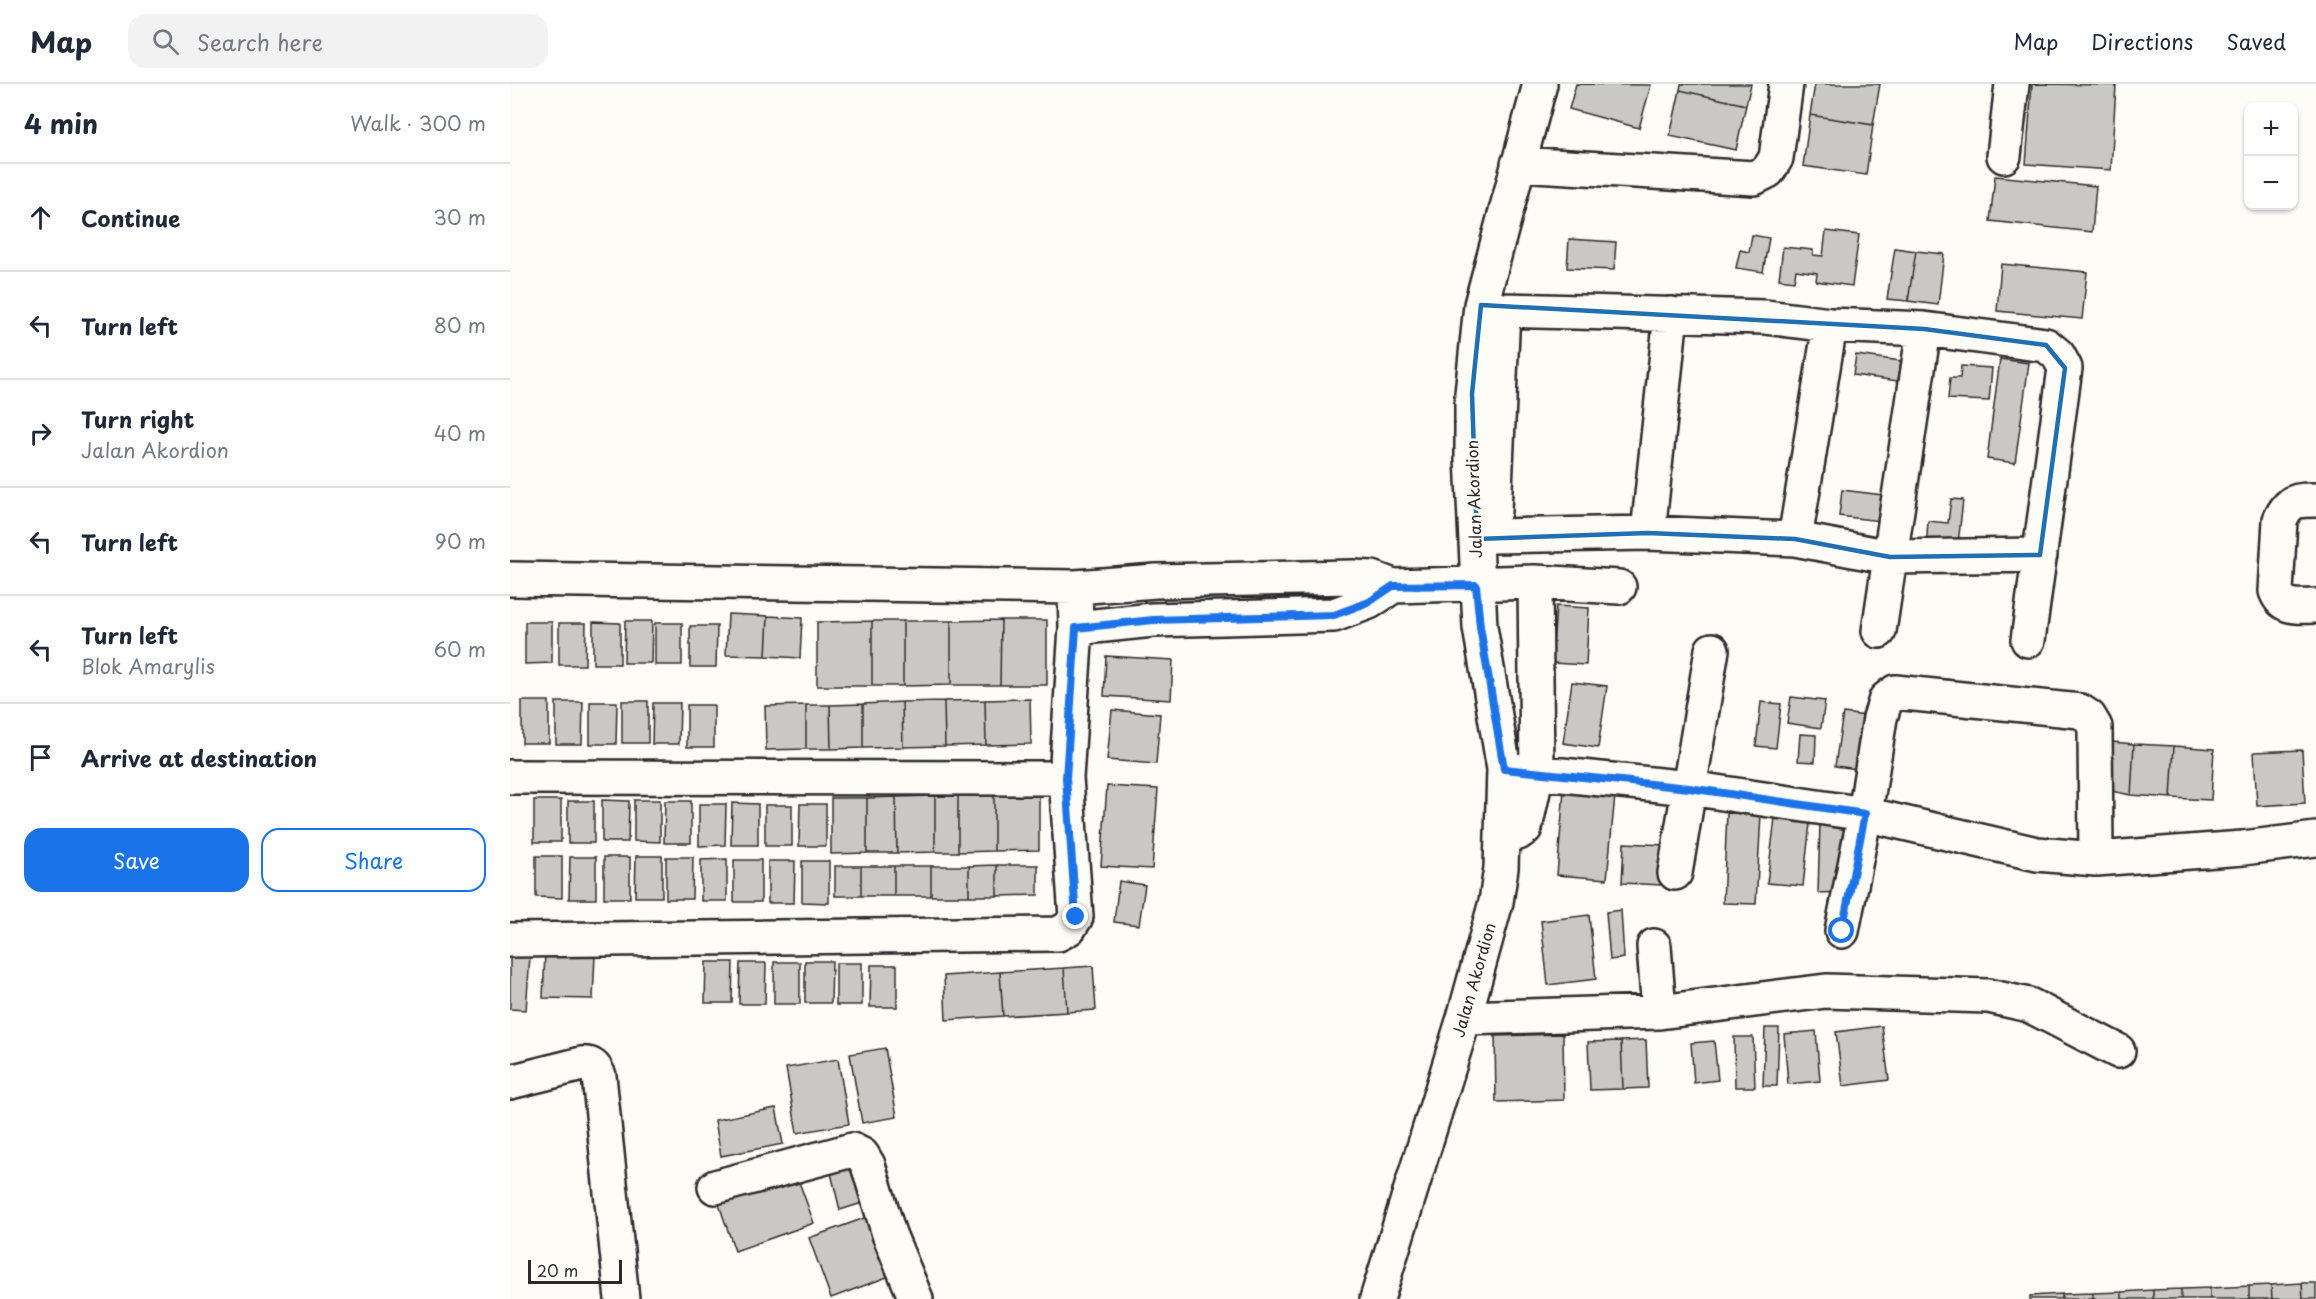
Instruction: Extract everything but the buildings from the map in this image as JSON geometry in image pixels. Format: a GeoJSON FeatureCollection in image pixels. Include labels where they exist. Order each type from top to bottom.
{"type":"FeatureCollection","features":[{"type":"Feature","properties":{"kind":"street"},"geometry":{"type":"LineString","coordinates":[[1540,84],[1518,164],[1492,307],[1765,317],[1830,325],[1924,329],[2046,345],[2058,355],[2065,368],[2028,640]]}},
{"type":"Feature","properties":{"kind":"street"},"geometry":{"type":"LineString","coordinates":[[1518,164],[1754,177],[1768,171],[1776,158],[1786,84]]}},
{"type":"Feature","properties":{"kind":"street"},"geometry":{"type":"LineString","coordinates":[[2004,156],[2012,84]]}},
{"type":"Feature","properties":{"kind":"street","name":"Jalan Akordion"},"geometry":{"type":"LineString","coordinates":[[1377,1299],[1464,1018],[1496,902],[1501,868],[1504,836],[1504,769],[1480,627],[1476,585],[1485,538],[1492,307]]}},
{"type":"Feature","properties":{"kind":"street"},"geometry":{"type":"LineString","coordinates":[[1648,533],[1671,314]]}},
{"type":"Feature","properties":{"kind":"street"},"geometry":{"type":"LineString","coordinates":[[1796,539],[1830,325]]}},
{"type":"Feature","properties":{"kind":"street"},"geometry":{"type":"LineString","coordinates":[[1879,632],[1924,329]]}},
{"type":"Feature","properties":{"kind":"street"},"geometry":{"type":"LineString","coordinates":[[2316,500],[2296,500],[2285,509],[2280,519],[2277,591],[2280,600],[2290,606],[2316,606]]}},
{"type":"Feature","properties":{"kind":"street"},"geometry":{"type":"LineString","coordinates":[[1485,538],[1648,533],[1796,539],[1890,556],[2040,555]]}},
{"type":"Feature","properties":{"kind":"street"},"geometry":{"type":"LineString","coordinates":[[510,579],[1075,586],[1156,581],[1353,577],[1372,578],[1393,586],[1535,582],[1619,587]]}},
{"type":"Feature","properties":{"kind":"street"},"geometry":{"type":"LineString","coordinates":[[1153,620],[1156,581]]}},
{"type":"Feature","properties":{"kind":"street"},"geometry":{"type":"LineString","coordinates":[[1504,836],[1518,833],[1525,828],[1537,774],[1535,582]]}},
{"type":"Feature","properties":{"kind":"street"},"geometry":{"type":"LineString","coordinates":[[510,940],[1058,934],[1069,928],[1076,917],[1066,778],[1076,628],[1075,586]]}},
{"type":"Feature","properties":{"kind":"street"},"geometry":{"type":"LineString","coordinates":[[1076,628],[1153,620],[1334,615],[1369,602],[1393,586]]}},
{"type":"Feature","properties":{"kind":"street"},"geometry":{"type":"LineString","coordinates":[[1675,873],[1712,650]]}},
{"type":"Feature","properties":{"kind":"street"},"geometry":{"type":"LineString","coordinates":[[1842,931],[1865,814],[1880,718],[1886,699],[1896,692],[2080,711],[2089,717],[2095,727],[2096,859]]}},
{"type":"Feature","properties":{"kind":"street"},"geometry":{"type":"LineString","coordinates":[[1504,769],[1689,788],[1865,814],[2037,854],[2096,859],[2243,848],[2316,839]]}},
{"type":"Feature","properties":{"kind":"street"},"geometry":{"type":"LineString","coordinates":[[510,777],[1066,778]]}},
{"type":"Feature","properties":{"kind":"street"},"geometry":{"type":"LineString","coordinates":[[1654,946],[1659,1012]]}},
{"type":"Feature","properties":{"kind":"street"},"geometry":{"type":"LineString","coordinates":[[1464,1018],[1659,1012],[1826,991],[1988,996],[2029,1005],[2118,1051]]}},
{"type":"Feature","properties":{"kind":"street"},"geometry":{"type":"LineString","coordinates":[[510,1082],[582,1064],[589,1064],[596,1068],[599,1076],[622,1299]]}},
{"type":"Feature","properties":{"kind":"street"},"geometry":{"type":"LineString","coordinates":[[715,1187],[852,1150],[862,1155],[868,1165],[893,1244],[916,1299]]}},
{"type":"Feature","properties":{"kind":"highlighted area"},"geometry":{"type":"Polygon","coordinates":[[[1481,305],[1924,329],[2046,345],[2065,368],[2040,555],[1890,557],[1795,539],[1648,533],[1477,539],[1472,394],[1481,305]]]}},
{"type":"Feature","properties":{"kind":"route"},"geometry":{"type":"LineString","coordinates":[[1076,917],[1066,778],[1076,628],[1153,620],[1334,615],[1369,602],[1393,586],[1476,585],[1480,627],[1504,769],[1689,788],[1865,814],[1842,931]]}}]}
